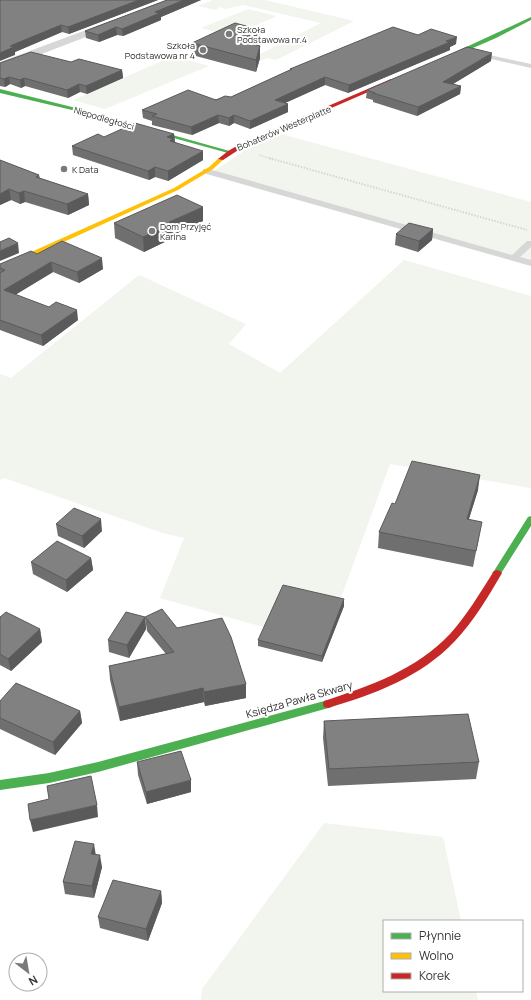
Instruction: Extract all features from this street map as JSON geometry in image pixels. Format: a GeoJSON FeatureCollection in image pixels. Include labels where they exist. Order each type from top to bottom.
{"type":"FeatureCollection","features":[{"type":"Feature","properties":{"kind":"street"},"geometry":{"type":"LineString","coordinates":[[0,66],[126,18]]}},
{"type":"Feature","properties":{"kind":"street"},"geometry":{"type":"LineString","coordinates":[[435,62],[531,18]]}},
{"type":"Feature","properties":{"kind":"street","name":"Bohaterów Westerplatte"},"geometry":{"type":"LineString","coordinates":[[0,270],[176,189],[206,171],[230,152],[244,144],[401,77]]}},
{"type":"Feature","properties":{"kind":"street","name":"Niepodległości"},"geometry":{"type":"LineString","coordinates":[[0,91],[74,109],[230,152]]}},
{"type":"Feature","properties":{"kind":"street","name":"Księdza Pawła Skwary"},"geometry":{"type":"LineString","coordinates":[[0,785],[90,769],[251,726],[335,702],[371,690],[401,676],[423,663],[444,646],[462,627],[531,518]]}},
{"type":"Feature","properties":{"kind":"lane"},"geometry":{"type":"LineString","coordinates":[[461,51],[531,66]]}},
{"type":"Feature","properties":{"kind":"lane"},"geometry":{"type":"LineString","coordinates":[[206,171],[531,263]]}},
{"type":"Feature","properties":{"kind":"lane"},"geometry":{"type":"LineString","coordinates":[[514,258],[530,243]]}},
{"type":"Feature","properties":{"kind":"path"},"geometry":{"type":"LineString","coordinates":[[259,155],[520,228]]}},
{"type":"Feature","properties":{"kind":"shaded area"},"geometry":{"type":"Polygon","coordinates":[[[213,0],[265,0],[354,21],[276,60],[267,58],[247,67],[237,66],[321,23],[243,5],[225,9],[219,7],[216,10],[198,6],[213,0]]]}},
{"type":"Feature","properties":{"kind":"shaded area"},"geometry":{"type":"Polygon","coordinates":[[[248,9],[277,16],[231,36],[201,28],[248,9]]]}},
{"type":"Feature","properties":{"kind":"shaded area"},"geometry":{"type":"Polygon","coordinates":[[[173,56],[209,66],[105,109],[73,100],[173,56]]]}},
{"type":"Feature","properties":{"kind":"shaded area"},"geometry":{"type":"Polygon","coordinates":[[[281,134],[531,202],[531,261],[213,172],[244,151],[281,134]]]}},
{"type":"Feature","properties":{"kind":"shaded area"},"geometry":{"type":"Polygon","coordinates":[[[404,260],[531,296],[531,487],[390,464],[324,644],[160,598],[184,538],[163,533],[4,478],[0,480],[0,374],[11,378],[139,275],[246,324],[229,344],[280,373],[404,260]]]}},
{"type":"Feature","properties":{"kind":"shaded area"},"geometry":{"type":"Polygon","coordinates":[[[324,823],[443,837],[461,920],[383,920],[383,992],[476,992],[478,1000],[201,1000],[202,989],[324,823]]]}},
{"type":"Feature","properties":{"kind":"building"},"geometry":{"type":"Polygon","coordinates":[[[0,0],[139,0],[68,27],[61,25],[10,46],[14,47],[0,53],[0,0]]]}},
{"type":"Feature","properties":{"kind":"building"},"geometry":{"type":"Polygon","coordinates":[[[167,0],[184,0],[155,12],[160,13],[122,29],[116,27],[98,35],[85,31],[167,0]]]}},
{"type":"Feature","properties":{"kind":"building"},"geometry":{"type":"Polygon","coordinates":[[[235,23],[261,30],[239,40],[260,46],[256,60],[192,43],[235,23]]]}},
{"type":"Feature","properties":{"kind":"building"},"geometry":{"type":"Polygon","coordinates":[[[393,27],[418,35],[431,29],[457,37],[446,41],[450,42],[349,85],[325,77],[275,100],[288,104],[250,121],[234,115],[229,118],[218,115],[191,127],[152,116],[157,114],[142,110],[188,90],[216,100],[225,96],[231,97],[292,69],[290,69],[393,27]]]}},
{"type":"Feature","properties":{"kind":"building"},"geometry":{"type":"Polygon","coordinates":[[[467,47],[492,53],[443,82],[461,86],[418,107],[367,90],[467,47]]]}},
{"type":"Feature","properties":{"kind":"building"},"geometry":{"type":"Polygon","coordinates":[[[31,52],[71,62],[79,59],[122,70],[86,86],[79,84],[67,90],[24,78],[20,80],[9,77],[4,79],[0,78],[0,63],[31,52]]]}},
{"type":"Feature","properties":{"kind":"building"},"geometry":{"type":"Polygon","coordinates":[[[135,123],[174,134],[167,137],[173,139],[170,141],[203,151],[168,171],[155,167],[148,171],[72,146],[98,134],[104,137],[135,123]]]}},
{"type":"Feature","properties":{"kind":"building"},"geometry":{"type":"Polygon","coordinates":[[[0,160],[39,175],[36,177],[88,194],[67,204],[24,191],[19,193],[9,189],[0,194],[0,160]]]}},
{"type":"Feature","properties":{"kind":"building"},"geometry":{"type":"Polygon","coordinates":[[[177,195],[203,207],[169,222],[172,224],[143,237],[114,223],[177,195]]]}},
{"type":"Feature","properties":{"kind":"building"},"geometry":{"type":"Polygon","coordinates":[[[409,223],[433,229],[419,241],[396,234],[409,223]]]}},
{"type":"Feature","properties":{"kind":"building"},"geometry":{"type":"Polygon","coordinates":[[[9,238],[18,243],[0,251],[0,242],[9,238]]]}},
{"type":"Feature","properties":{"kind":"building"},"geometry":{"type":"Polygon","coordinates":[[[62,241],[102,258],[77,272],[51,262],[4,290],[49,307],[56,302],[77,310],[41,335],[0,320],[0,273],[5,270],[0,268],[0,264],[31,251],[37,254],[62,241]]]}},
{"type":"Feature","properties":{"kind":"building"},"geometry":{"type":"Polygon","coordinates":[[[412,461],[480,475],[467,519],[482,522],[476,551],[379,532],[392,503],[395,504],[412,461]]]}},
{"type":"Feature","properties":{"kind":"building"},"geometry":{"type":"Polygon","coordinates":[[[74,508],[101,519],[82,536],[56,524],[74,508]]]}},
{"type":"Feature","properties":{"kind":"building"},"geometry":{"type":"Polygon","coordinates":[[[57,541],[91,558],[66,580],[31,562],[57,541]]]}},
{"type":"Feature","properties":{"kind":"building"},"geometry":{"type":"Polygon","coordinates":[[[283,585],[344,599],[322,656],[258,640],[283,585]]]}},
{"type":"Feature","properties":{"kind":"building"},"geometry":{"type":"Polygon","coordinates":[[[162,609],[177,628],[222,618],[231,637],[246,684],[204,692],[203,688],[119,707],[109,666],[174,652],[145,617],[162,609]]]}},
{"type":"Feature","properties":{"kind":"building"},"geometry":{"type":"Polygon","coordinates":[[[6,612],[40,629],[8,659],[0,654],[0,617],[6,612]]]}},
{"type":"Feature","properties":{"kind":"building"},"geometry":{"type":"Polygon","coordinates":[[[126,612],[145,617],[127,645],[108,640],[126,612]]]}},
{"type":"Feature","properties":{"kind":"building"},"geometry":{"type":"Polygon","coordinates":[[[16,683],[80,711],[53,742],[0,718],[0,701],[16,683]]]}},
{"type":"Feature","properties":{"kind":"building"},"geometry":{"type":"Polygon","coordinates":[[[468,714],[479,762],[329,769],[324,721],[468,714]]]}},
{"type":"Feature","properties":{"kind":"building"},"geometry":{"type":"Polygon","coordinates":[[[181,751],[191,780],[146,792],[137,762],[181,751]]]}},
{"type":"Feature","properties":{"kind":"building"},"geometry":{"type":"Polygon","coordinates":[[[91,776],[97,805],[30,820],[28,804],[49,799],[47,786],[91,776]]]}},
{"type":"Feature","properties":{"kind":"building"},"geometry":{"type":"Polygon","coordinates":[[[75,841],[94,844],[91,854],[100,855],[92,886],[63,882],[75,841]]]}},
{"type":"Feature","properties":{"kind":"building"},"geometry":{"type":"Polygon","coordinates":[[[113,880],[161,891],[146,929],[98,917],[113,880]]]}},
{"type":"Feature","properties":{"kind":"traffic: fast"},"geometry":{"type":"LineString","coordinates":[[441,60],[494,37],[531,18]]}},
{"type":"Feature","properties":{"kind":"traffic: fast"},"geometry":{"type":"LineString","coordinates":[[0,91],[74,109],[230,152]]}},
{"type":"Feature","properties":{"kind":"traffic: fast"},"geometry":{"type":"LineString","coordinates":[[497,573],[531,519]]}},
{"type":"Feature","properties":{"kind":"traffic: fast"},"geometry":{"type":"LineString","coordinates":[[0,785],[49,778],[98,767],[328,704]]}},
{"type":"Feature","properties":{"kind":"traffic: slow"},"geometry":{"type":"LineString","coordinates":[[0,269],[176,189],[211,168],[221,159]]}},
{"type":"Feature","properties":{"kind":"traffic: jam"},"geometry":{"type":"LineString","coordinates":[[221,159],[244,144],[393,80]]}},
{"type":"Feature","properties":{"kind":"traffic: jam"},"geometry":{"type":"LineString","coordinates":[[328,704],[390,682],[419,666],[432,656],[453,637],[467,620],[497,573]]}},
{"type":"Feature","properties":{"kind":"place","name":"Szkoła Podstawowa nr.4"},"geometry":{"type":"Point","coordinates":[229,34]}},
{"type":"Feature","properties":{"kind":"place","name":"Szkoła Podstawowa nr 4"},"geometry":{"type":"Point","coordinates":[203,50]}},
{"type":"Feature","properties":{"kind":"place","name":"K Data"},"geometry":{"type":"Point","coordinates":[64,169]}},
{"type":"Feature","properties":{"kind":"place","name":"Dom Przyjęć Karina"},"geometry":{"type":"Point","coordinates":[152,231]}}]}
